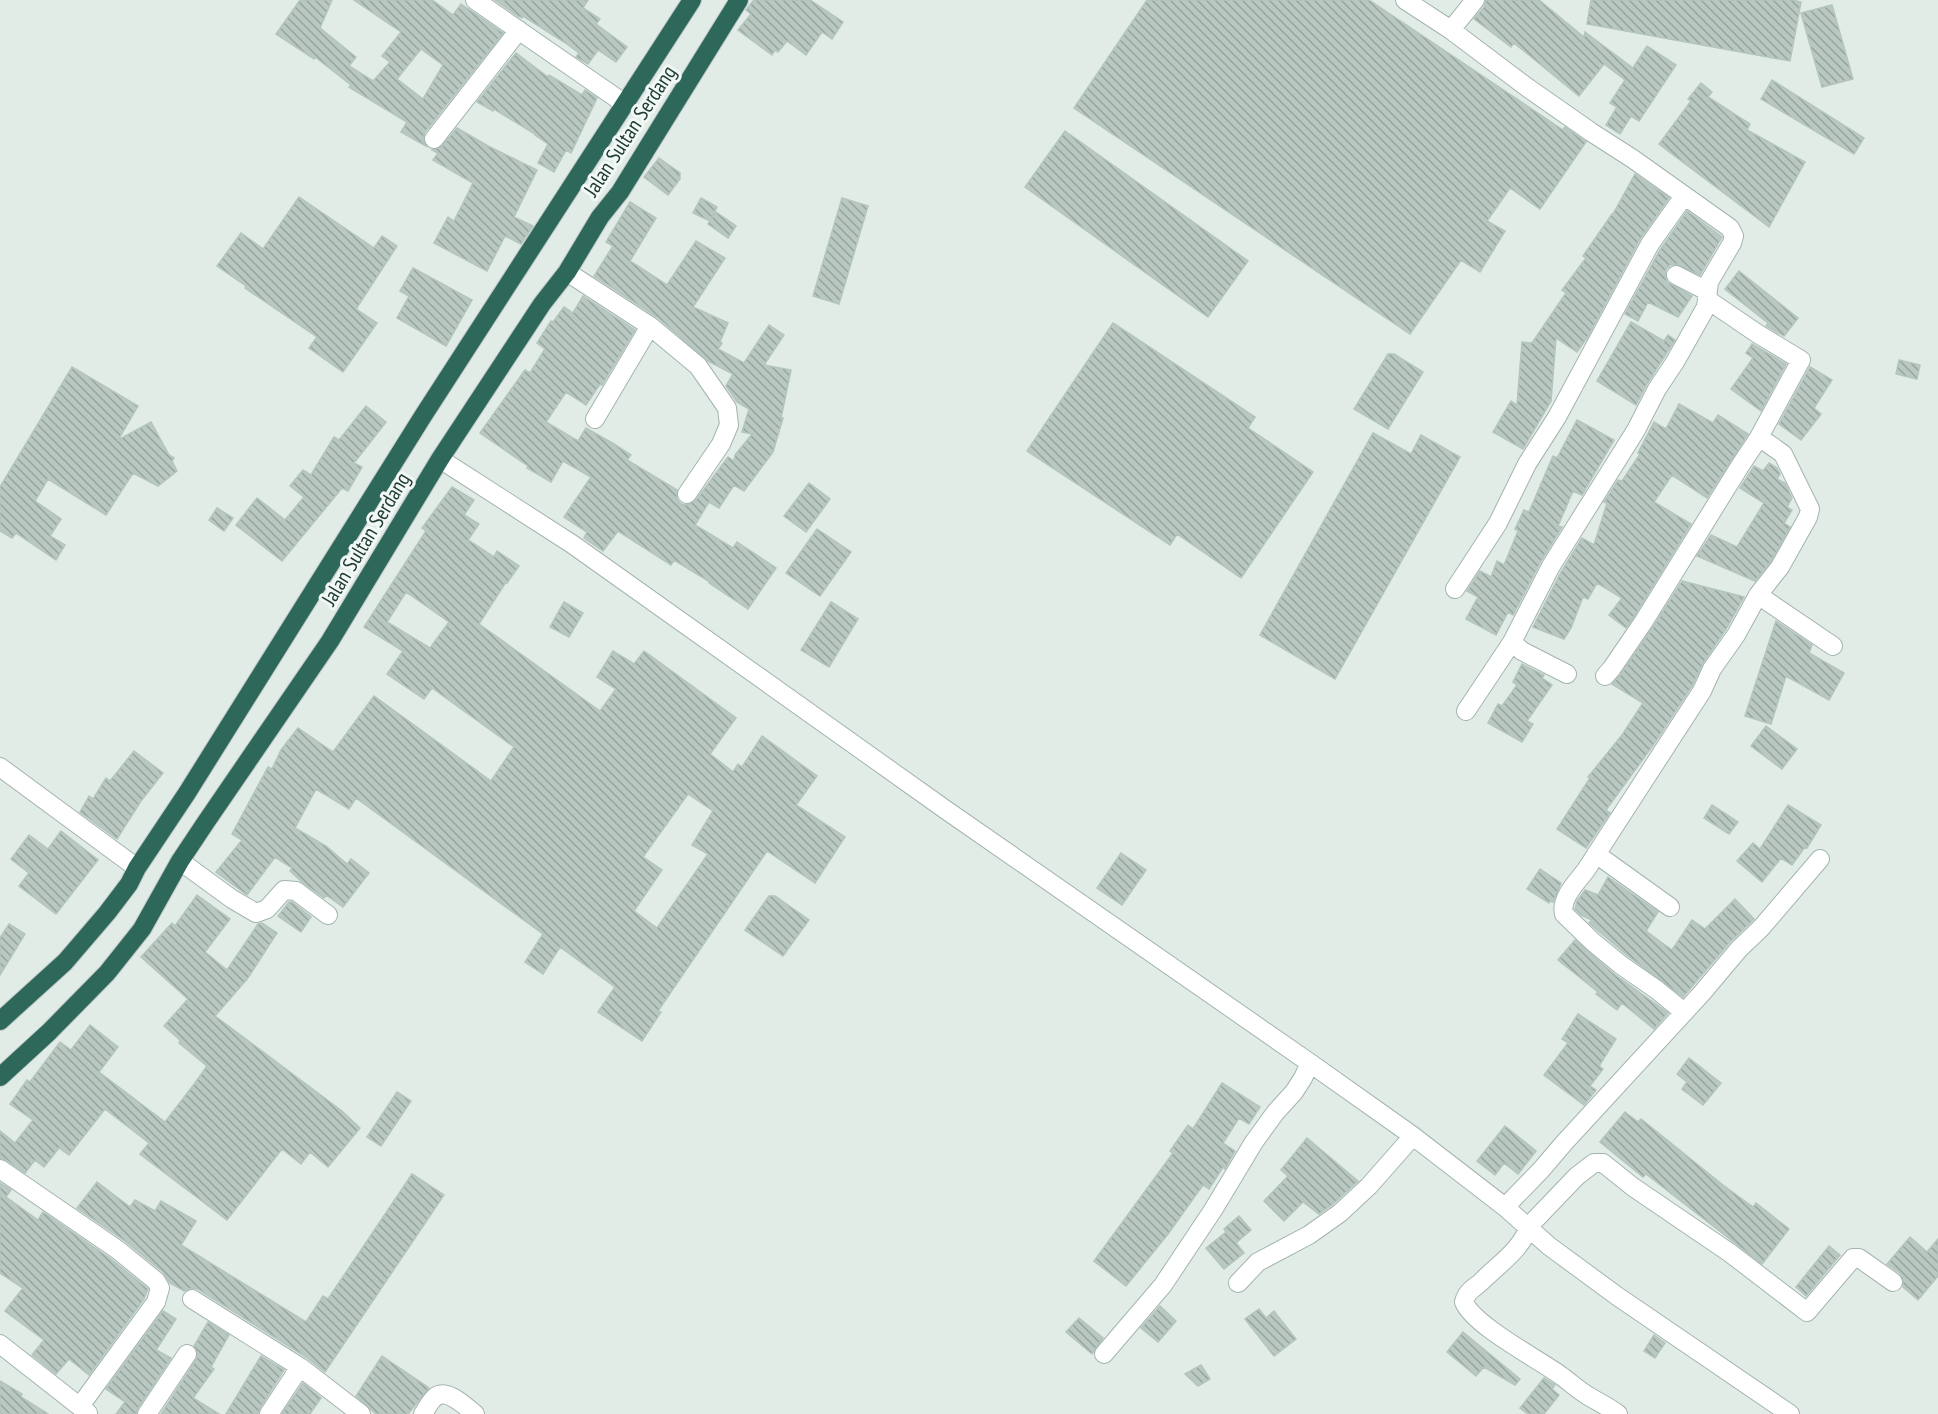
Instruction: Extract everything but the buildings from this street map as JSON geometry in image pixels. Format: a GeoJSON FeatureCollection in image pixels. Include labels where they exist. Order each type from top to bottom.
{"type":"FeatureCollection","features":[{"type":"Feature","properties":{"kind":"highway","name":"Jalan Sultan Serdang"},"geometry":{"type":"LineString","coordinates":[[0,1021],[66,962],[129,884],[435,397],[692,0]]}},
{"type":"Feature","properties":{"kind":"highway","name":"Jalan Sultan Serdang"},"geometry":{"type":"LineString","coordinates":[[0,1077],[57,1024],[124,953],[142,928],[180,861],[330,641],[440,459],[542,304],[567,272],[600,217],[620,192],[739,0]]}},
{"type":"Feature","properties":{"kind":"street"},"geometry":{"type":"LineString","coordinates":[[476,0],[625,104]]}},
{"type":"Feature","properties":{"kind":"street"},"geometry":{"type":"LineString","coordinates":[[1405,0],[1451,30],[1537,94],[1730,228],[1734,236],[1711,278],[1706,307],[1680,354],[1657,389],[1636,430],[1551,566],[1512,642],[1466,711]]}},
{"type":"Feature","properties":{"kind":"street"},"geometry":{"type":"LineString","coordinates":[[1451,30],[1475,0]]}},
{"type":"Feature","properties":{"kind":"street"},"geometry":{"type":"LineString","coordinates":[[434,139],[519,30]]}},
{"type":"Feature","properties":{"kind":"street"},"geometry":{"type":"LineString","coordinates":[[1455,589],[1498,523],[1527,464],[1557,417],[1650,244],[1684,196]]}},
{"type":"Feature","properties":{"kind":"street"},"geometry":{"type":"LineString","coordinates":[[567,272],[650,326],[698,366],[727,408],[729,425],[720,444],[687,494]]}},
{"type":"Feature","properties":{"kind":"street"},"geometry":{"type":"LineString","coordinates":[[1605,676],[1644,621],[1758,439],[1801,360],[1676,275]]}},
{"type":"Feature","properties":{"kind":"street"},"geometry":{"type":"LineString","coordinates":[[595,419],[650,326]]}},
{"type":"Feature","properties":{"kind":"street"},"geometry":{"type":"LineString","coordinates":[[1682,1014],[1679,1008],[1657,990],[1620,965],[1593,942],[1563,912],[1563,909],[1570,891],[1702,691],[1712,669],[1736,635],[1758,595],[1780,567],[1807,521],[1810,509],[1783,453],[1758,439]]}},
{"type":"Feature","properties":{"kind":"street"},"geometry":{"type":"LineString","coordinates":[[440,459],[572,544],[946,810],[1310,1063],[1413,1136],[1529,1226],[1549,1246],[1617,1296],[1790,1414]]}},
{"type":"Feature","properties":{"kind":"street"},"geometry":{"type":"LineString","coordinates":[[1758,595],[1833,646]]}},
{"type":"Feature","properties":{"kind":"street"},"geometry":{"type":"LineString","coordinates":[[1512,642],[1522,651],[1567,674]]}},
{"type":"Feature","properties":{"kind":"street"},"geometry":{"type":"LineString","coordinates":[[0,767],[137,868]]}},
{"type":"Feature","properties":{"kind":"street"},"geometry":{"type":"LineString","coordinates":[[1596,854],[1670,907]]}},
{"type":"Feature","properties":{"kind":"street"},"geometry":{"type":"LineString","coordinates":[[1505,1207],[1702,993],[1739,949],[1761,928],[1820,859]]}},
{"type":"Feature","properties":{"kind":"street"},"geometry":{"type":"LineString","coordinates":[[180,861],[231,899],[256,913],[267,909],[284,890],[290,889],[328,915]]}},
{"type":"Feature","properties":{"kind":"street"},"geometry":{"type":"LineString","coordinates":[[1104,1354],[1163,1285],[1213,1210],[1254,1142],[1294,1092],[1310,1063]]}},
{"type":"Feature","properties":{"kind":"street"},"geometry":{"type":"LineString","coordinates":[[1238,1283],[1258,1262],[1309,1235],[1340,1213],[1369,1186],[1413,1136]]}},
{"type":"Feature","properties":{"kind":"street"},"geometry":{"type":"LineString","coordinates":[[1618,1414],[1589,1397],[1475,1317],[1464,1302],[1468,1292],[1516,1250],[1529,1226],[1577,1176],[1594,1163],[1603,1163],[1633,1187],[1730,1253],[1807,1312],[1853,1258],[1859,1258],[1893,1282]]}},
{"type":"Feature","properties":{"kind":"street"},"geometry":{"type":"LineString","coordinates":[[0,1169],[118,1250],[156,1281],[160,1288],[156,1302],[84,1410],[0,1344]]}},
{"type":"Feature","properties":{"kind":"street"},"geometry":{"type":"LineString","coordinates":[[192,1299],[300,1367],[361,1414]]}},
{"type":"Feature","properties":{"kind":"street"},"geometry":{"type":"LineString","coordinates":[[147,1414],[187,1354]]}},
{"type":"Feature","properties":{"kind":"street"},"geometry":{"type":"LineString","coordinates":[[269,1414],[300,1367]]}},
{"type":"Feature","properties":{"kind":"street"},"geometry":{"type":"LineString","coordinates":[[423,1414],[434,1398],[443,1394],[450,1396],[475,1414]]}}]}
